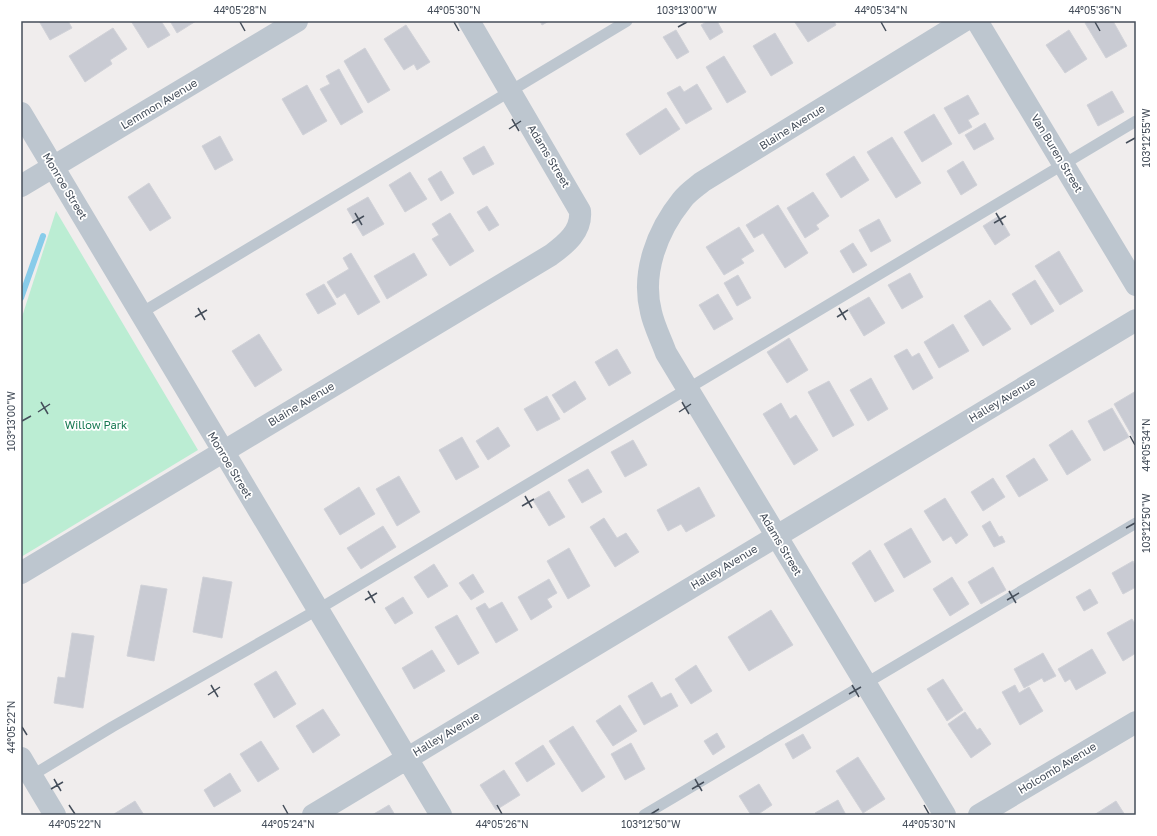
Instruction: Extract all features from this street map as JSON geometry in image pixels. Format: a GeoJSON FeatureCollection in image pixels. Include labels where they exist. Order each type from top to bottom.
{"type":"FeatureCollection","features":[{"type":"Feature","properties":{"kind":"street","name":"Lemmon Avenue"},"geometry":{"type":"LineString","coordinates":[[21,186],[297,21]]}},
{"type":"Feature","properties":{"kind":"street","name":"Adams Street"},"geometry":{"type":"LineString","coordinates":[[469,21],[580,211],[581,222],[576,231]]}},
{"type":"Feature","properties":{"kind":"street","name":"Blaine Avenue"},"geometry":{"type":"LineString","coordinates":[[650,261],[671,214],[683,199],[702,182],[964,21]]}},
{"type":"Feature","properties":{"kind":"street","name":"Van Buren Street"},"geometry":{"type":"LineString","coordinates":[[978,21],[1136,286]]}},
{"type":"Feature","properties":{"kind":"street","name":"Monroe Street"},"geometry":{"type":"LineString","coordinates":[[21,113],[441,815]]}},
{"type":"Feature","properties":{"kind":"street","name":"Blaine Avenue"},"geometry":{"type":"LineString","coordinates":[[21,573],[222,451],[550,256],[566,244],[576,231]]}},
{"type":"Feature","properties":{"kind":"street","name":"Adams Street"},"geometry":{"type":"LineString","coordinates":[[650,261],[648,284],[651,311],[666,353],[945,815]]}},
{"type":"Feature","properties":{"kind":"street","name":"Halley Avenue"},"geometry":{"type":"LineString","coordinates":[[313,815],[1136,320]]}},
{"type":"Feature","properties":{"kind":"street","name":"Holcomb Avenue"},"geometry":{"type":"LineString","coordinates":[[979,815],[1136,722]]}},
{"type":"Feature","properties":{"kind":"street"},"geometry":{"type":"LineString","coordinates":[[26,767],[55,815]]}},
{"type":"Feature","properties":{"kind":"lane"},"geometry":{"type":"LineString","coordinates":[[141,313],[627,21]]}},
{"type":"Feature","properties":{"kind":"lane"},"geometry":{"type":"LineString","coordinates":[[26,767],[105,731],[317,610],[1136,120]]}},
{"type":"Feature","properties":{"kind":"lane"},"geometry":{"type":"LineString","coordinates":[[644,815],[1136,523]]}},
{"type":"Feature","properties":{"kind":"green space","name":"Willow Park"},"geometry":{"type":"Polygon","coordinates":[[[56,211],[198,450],[21,557],[21,320],[56,211]]]}},
{"type":"Feature","properties":{"kind":"building"},"geometry":{"type":"Polygon","coordinates":[[[39,21],[68,21],[72,28],[50,40],[39,21]]]}},
{"type":"Feature","properties":{"kind":"building"},"geometry":{"type":"Polygon","coordinates":[[[131,21],[161,21],[170,35],[148,48],[131,21]]]}},
{"type":"Feature","properties":{"kind":"building"},"geometry":{"type":"Polygon","coordinates":[[[170,21],[196,21],[177,33],[170,21]]]}},
{"type":"Feature","properties":{"kind":"building"},"geometry":{"type":"Polygon","coordinates":[[[540,21],[549,21],[542,25],[540,21]]]}},
{"type":"Feature","properties":{"kind":"building"},"geometry":{"type":"Polygon","coordinates":[[[708,21],[717,21],[723,32],[710,40],[701,25],[708,21]]]}},
{"type":"Feature","properties":{"kind":"building"},"geometry":{"type":"Polygon","coordinates":[[[794,21],[834,21],[836,25],[808,42],[794,21]]]}},
{"type":"Feature","properties":{"kind":"building"},"geometry":{"type":"Polygon","coordinates":[[[1088,21],[1113,21],[1127,46],[1106,58],[1085,23],[1088,21]]]}},
{"type":"Feature","properties":{"kind":"building"},"geometry":{"type":"Polygon","coordinates":[[[406,25],[430,62],[417,70],[414,64],[404,70],[384,39],[406,25]]]}},
{"type":"Feature","properties":{"kind":"building"},"geometry":{"type":"Polygon","coordinates":[[[113,28],[127,49],[110,60],[112,64],[85,82],[69,56],[113,28]]]}},
{"type":"Feature","properties":{"kind":"building"},"geometry":{"type":"Polygon","coordinates":[[[676,30],[689,52],[677,59],[663,37],[676,30]]]}},
{"type":"Feature","properties":{"kind":"building"},"geometry":{"type":"Polygon","coordinates":[[[1069,30],[1087,59],[1065,73],[1046,45],[1069,30]]]}},
{"type":"Feature","properties":{"kind":"building"},"geometry":{"type":"Polygon","coordinates":[[[775,33],[793,63],[771,76],[753,46],[775,33]]]}},
{"type":"Feature","properties":{"kind":"building"},"geometry":{"type":"Polygon","coordinates":[[[365,48],[390,90],[368,103],[344,61],[365,48]]]}},
{"type":"Feature","properties":{"kind":"building"},"geometry":{"type":"Polygon","coordinates":[[[724,56],[746,92],[727,103],[706,67],[724,56]]]}},
{"type":"Feature","properties":{"kind":"building"},"geometry":{"type":"Polygon","coordinates":[[[339,69],[363,112],[341,125],[320,89],[330,84],[326,76],[339,69]]]}},
{"type":"Feature","properties":{"kind":"building"},"geometry":{"type":"Polygon","coordinates":[[[697,84],[712,109],[686,124],[667,93],[680,86],[684,92],[697,84]]]}},
{"type":"Feature","properties":{"kind":"building"},"geometry":{"type":"Polygon","coordinates":[[[307,85],[327,121],[303,135],[282,99],[307,85]]]}},
{"type":"Feature","properties":{"kind":"building"},"geometry":{"type":"Polygon","coordinates":[[[1112,91],[1124,112],[1098,126],[1087,105],[1112,91]]]}},
{"type":"Feature","properties":{"kind":"building"},"geometry":{"type":"Polygon","coordinates":[[[968,95],[979,114],[968,120],[972,127],[959,134],[944,108],[968,95]]]}},
{"type":"Feature","properties":{"kind":"building"},"geometry":{"type":"Polygon","coordinates":[[[666,108],[680,129],[640,155],[626,134],[666,108]]]}},
{"type":"Feature","properties":{"kind":"building"},"geometry":{"type":"Polygon","coordinates":[[[934,114],[952,144],[922,162],[904,132],[934,114]]]}},
{"type":"Feature","properties":{"kind":"building"},"geometry":{"type":"Polygon","coordinates":[[[985,123],[994,139],[974,150],[965,135],[985,123]]]}},
{"type":"Feature","properties":{"kind":"building"},"geometry":{"type":"Polygon","coordinates":[[[220,136],[233,160],[215,170],[202,146],[220,136]]]}},
{"type":"Feature","properties":{"kind":"building"},"geometry":{"type":"Polygon","coordinates":[[[892,137],[921,183],[896,198],[867,152],[892,137]]]}},
{"type":"Feature","properties":{"kind":"building"},"geometry":{"type":"Polygon","coordinates":[[[484,146],[494,164],[473,175],[463,158],[484,146]]]}},
{"type":"Feature","properties":{"kind":"building"},"geometry":{"type":"Polygon","coordinates":[[[854,156],[869,180],[841,198],[826,174],[854,156]]]}},
{"type":"Feature","properties":{"kind":"building"},"geometry":{"type":"Polygon","coordinates":[[[963,161],[977,185],[961,195],[947,171],[963,161]]]}},
{"type":"Feature","properties":{"kind":"building"},"geometry":{"type":"Polygon","coordinates":[[[441,171],[454,193],[441,201],[428,179],[441,171]]]}},
{"type":"Feature","properties":{"kind":"building"},"geometry":{"type":"Polygon","coordinates":[[[410,172],[427,199],[405,212],[389,185],[410,172]]]}},
{"type":"Feature","properties":{"kind":"building"},"geometry":{"type":"Polygon","coordinates":[[[149,183],[171,218],[150,231],[128,197],[149,183]]]}},
{"type":"Feature","properties":{"kind":"building"},"geometry":{"type":"Polygon","coordinates":[[[813,192],[829,216],[816,225],[819,229],[805,238],[787,208],[813,192]]]}},
{"type":"Feature","properties":{"kind":"building"},"geometry":{"type":"Polygon","coordinates":[[[368,197],[384,224],[363,236],[347,209],[368,197]]]}},
{"type":"Feature","properties":{"kind":"building"},"geometry":{"type":"Polygon","coordinates":[[[778,205],[808,253],[785,268],[763,233],[754,238],[746,225],[778,205]]]}},
{"type":"Feature","properties":{"kind":"building"},"geometry":{"type":"Polygon","coordinates":[[[487,206],[499,225],[489,231],[477,212],[487,206]]]}},
{"type":"Feature","properties":{"kind":"building"},"geometry":{"type":"Polygon","coordinates":[[[450,213],[474,251],[450,266],[432,239],[439,235],[432,224],[450,213]]]}},
{"type":"Feature","properties":{"kind":"building"},"geometry":{"type":"Polygon","coordinates":[[[999,216],[1010,235],[995,245],[983,226],[999,216]]]}},
{"type":"Feature","properties":{"kind":"building"},"geometry":{"type":"Polygon","coordinates":[[[879,219],[891,241],[871,252],[859,230],[879,219]]]}},
{"type":"Feature","properties":{"kind":"building"},"geometry":{"type":"Polygon","coordinates":[[[739,227],[754,251],[741,259],[744,263],[724,275],[706,247],[739,227]]]}},
{"type":"Feature","properties":{"kind":"building"},"geometry":{"type":"Polygon","coordinates":[[[853,243],[867,265],[853,273],[840,251],[853,243]]]}},
{"type":"Feature","properties":{"kind":"building"},"geometry":{"type":"Polygon","coordinates":[[[1059,251],[1083,291],[1060,305],[1035,266],[1059,251]]]}},
{"type":"Feature","properties":{"kind":"building"},"geometry":{"type":"Polygon","coordinates":[[[351,253],[380,302],[358,315],[345,293],[337,298],[327,282],[349,269],[343,258],[351,253]]]}},
{"type":"Feature","properties":{"kind":"building"},"geometry":{"type":"Polygon","coordinates":[[[414,253],[427,275],[387,299],[374,276],[414,253]]]}},
{"type":"Feature","properties":{"kind":"building"},"geometry":{"type":"Polygon","coordinates":[[[910,273],[923,297],[902,309],[888,285],[910,273]]]}},
{"type":"Feature","properties":{"kind":"building"},"geometry":{"type":"Polygon","coordinates":[[[738,275],[751,298],[737,306],[724,283],[738,275]]]}},
{"type":"Feature","properties":{"kind":"building"},"geometry":{"type":"Polygon","coordinates":[[[1035,280],[1054,311],[1031,325],[1012,294],[1035,280]]]}},
{"type":"Feature","properties":{"kind":"building"},"geometry":{"type":"Polygon","coordinates":[[[324,284],[336,304],[318,314],[306,294],[324,284]]]}},
{"type":"Feature","properties":{"kind":"building"},"geometry":{"type":"Polygon","coordinates":[[[718,294],[733,319],[714,330],[699,305],[718,294]]]}},
{"type":"Feature","properties":{"kind":"building"},"geometry":{"type":"Polygon","coordinates":[[[869,297],[885,323],[864,336],[848,309],[869,297]]]}},
{"type":"Feature","properties":{"kind":"building"},"geometry":{"type":"Polygon","coordinates":[[[990,300],[1011,329],[983,346],[964,316],[990,300]]]}},
{"type":"Feature","properties":{"kind":"building"},"geometry":{"type":"Polygon","coordinates":[[[953,324],[969,351],[939,368],[924,342],[953,324]]]}},
{"type":"Feature","properties":{"kind":"building"},"geometry":{"type":"Polygon","coordinates":[[[259,334],[282,370],[255,387],[232,351],[259,334]]]}},
{"type":"Feature","properties":{"kind":"building"},"geometry":{"type":"Polygon","coordinates":[[[789,338],[808,370],[787,383],[767,352],[789,338]]]}},
{"type":"Feature","properties":{"kind":"building"},"geometry":{"type":"Polygon","coordinates":[[[617,349],[631,373],[609,386],[595,362],[617,349]]]}},
{"type":"Feature","properties":{"kind":"building"},"geometry":{"type":"Polygon","coordinates":[[[907,349],[912,357],[919,353],[933,378],[913,390],[894,356],[907,349]]]}},
{"type":"Feature","properties":{"kind":"building"},"geometry":{"type":"Polygon","coordinates":[[[871,378],[888,409],[868,421],[850,390],[871,378]]]}},
{"type":"Feature","properties":{"kind":"building"},"geometry":{"type":"Polygon","coordinates":[[[575,381],[586,399],[564,413],[552,395],[575,381]]]}},
{"type":"Feature","properties":{"kind":"building"},"geometry":{"type":"Polygon","coordinates":[[[829,381],[854,425],[833,437],[808,392],[829,381]]]}},
{"type":"Feature","properties":{"kind":"building"},"geometry":{"type":"Polygon","coordinates":[[[1136,391],[1136,440],[1135,441],[1114,404],[1136,391]]]}},
{"type":"Feature","properties":{"kind":"building"},"geometry":{"type":"Polygon","coordinates":[[[547,396],[560,419],[537,431],[524,409],[547,396]]]}},
{"type":"Feature","properties":{"kind":"building"},"geometry":{"type":"Polygon","coordinates":[[[781,403],[790,419],[796,415],[818,450],[794,465],[763,414],[781,403]]]}},
{"type":"Feature","properties":{"kind":"building"},"geometry":{"type":"Polygon","coordinates":[[[1112,408],[1129,437],[1104,451],[1088,421],[1112,408]]]}},
{"type":"Feature","properties":{"kind":"building"},"geometry":{"type":"Polygon","coordinates":[[[498,427],[510,446],[488,460],[476,441],[498,427]]]}},
{"type":"Feature","properties":{"kind":"building"},"geometry":{"type":"Polygon","coordinates":[[[1072,430],[1091,460],[1067,475],[1049,445],[1072,430]]]}},
{"type":"Feature","properties":{"kind":"building"},"geometry":{"type":"Polygon","coordinates":[[[462,437],[479,467],[456,480],[439,450],[462,437]]]}},
{"type":"Feature","properties":{"kind":"building"},"geometry":{"type":"Polygon","coordinates":[[[633,440],[647,465],[625,477],[611,452],[633,440]]]}},
{"type":"Feature","properties":{"kind":"building"},"geometry":{"type":"Polygon","coordinates":[[[1034,458],[1048,480],[1019,497],[1006,476],[1034,458]]]}},
{"type":"Feature","properties":{"kind":"building"},"geometry":{"type":"Polygon","coordinates":[[[588,469],[602,492],[582,503],[568,480],[588,469]]]}},
{"type":"Feature","properties":{"kind":"building"},"geometry":{"type":"Polygon","coordinates":[[[399,476],[420,512],[397,526],[376,489],[399,476]]]}},
{"type":"Feature","properties":{"kind":"building"},"geometry":{"type":"Polygon","coordinates":[[[993,478],[1005,497],[983,511],[971,492],[993,478]]]}},
{"type":"Feature","properties":{"kind":"building"},"geometry":{"type":"Polygon","coordinates":[[[359,487],[375,514],[340,535],[324,509],[359,487]]]}},
{"type":"Feature","properties":{"kind":"building"},"geometry":{"type":"Polygon","coordinates":[[[699,487],[715,516],[686,532],[681,524],[668,531],[657,510],[699,487]]]}},
{"type":"Feature","properties":{"kind":"building"},"geometry":{"type":"Polygon","coordinates":[[[549,491],[565,517],[549,526],[533,500],[549,491]]]}},
{"type":"Feature","properties":{"kind":"building"},"geometry":{"type":"Polygon","coordinates":[[[945,498],[968,535],[956,544],[951,536],[943,541],[924,511],[945,498]]]}},
{"type":"Feature","properties":{"kind":"building"},"geometry":{"type":"Polygon","coordinates":[[[604,518],[617,538],[626,533],[639,552],[615,567],[590,527],[604,518]]]}},
{"type":"Feature","properties":{"kind":"building"},"geometry":{"type":"Polygon","coordinates":[[[990,521],[999,537],[1002,536],[1005,542],[994,547],[982,526],[990,521]]]}},
{"type":"Feature","properties":{"kind":"building"},"geometry":{"type":"Polygon","coordinates":[[[383,526],[396,547],[361,569],[347,548],[383,526]]]}},
{"type":"Feature","properties":{"kind":"building"},"geometry":{"type":"Polygon","coordinates":[[[911,528],[931,562],[904,578],[884,544],[911,528]]]}},
{"type":"Feature","properties":{"kind":"building"},"geometry":{"type":"Polygon","coordinates":[[[569,548],[590,586],[568,599],[547,561],[569,548]]]}},
{"type":"Feature","properties":{"kind":"building"},"geometry":{"type":"Polygon","coordinates":[[[870,550],[894,591],[875,602],[852,563],[870,550]]]}},
{"type":"Feature","properties":{"kind":"building"},"geometry":{"type":"Polygon","coordinates":[[[1133,561],[1136,567],[1136,587],[1123,594],[1112,573],[1133,561]]]}},
{"type":"Feature","properties":{"kind":"building"},"geometry":{"type":"Polygon","coordinates":[[[434,564],[448,586],[428,598],[414,577],[434,564]]]}},
{"type":"Feature","properties":{"kind":"building"},"geometry":{"type":"Polygon","coordinates":[[[993,567],[1006,590],[981,604],[968,582],[993,567]]]}},
{"type":"Feature","properties":{"kind":"building"},"geometry":{"type":"Polygon","coordinates":[[[473,574],[484,592],[471,600],[459,583],[473,574]]]}},
{"type":"Feature","properties":{"kind":"building"},"geometry":{"type":"Polygon","coordinates":[[[203,577],[232,582],[222,638],[193,632],[203,577]]]}},
{"type":"Feature","properties":{"kind":"building"},"geometry":{"type":"Polygon","coordinates":[[[952,577],[969,604],[950,616],[933,589],[952,577]]]}},
{"type":"Feature","properties":{"kind":"building"},"geometry":{"type":"Polygon","coordinates":[[[549,579],[557,593],[547,599],[552,607],[531,620],[518,597],[549,579]]]}},
{"type":"Feature","properties":{"kind":"building"},"geometry":{"type":"Polygon","coordinates":[[[141,585],[167,589],[154,661],[127,656],[141,585]]]}},
{"type":"Feature","properties":{"kind":"building"},"geometry":{"type":"Polygon","coordinates":[[[1090,589],[1098,603],[1084,611],[1076,597],[1090,589]]]}},
{"type":"Feature","properties":{"kind":"building"},"geometry":{"type":"Polygon","coordinates":[[[403,597],[413,613],[395,624],[385,608],[403,597]]]}},
{"type":"Feature","properties":{"kind":"building"},"geometry":{"type":"Polygon","coordinates":[[[502,602],[518,630],[496,643],[476,608],[485,603],[489,609],[502,602]]]}},
{"type":"Feature","properties":{"kind":"building"},"geometry":{"type":"Polygon","coordinates":[[[771,610],[793,645],[749,671],[728,637],[771,610]]]}},
{"type":"Feature","properties":{"kind":"building"},"geometry":{"type":"Polygon","coordinates":[[[457,615],[479,653],[458,665],[435,627],[457,615]]]}},
{"type":"Feature","properties":{"kind":"building"},"geometry":{"type":"Polygon","coordinates":[[[1132,619],[1136,625],[1136,653],[1123,661],[1107,633],[1132,619]]]}},
{"type":"Feature","properties":{"kind":"building"},"geometry":{"type":"Polygon","coordinates":[[[72,633],[94,636],[83,708],[54,703],[58,677],[65,678],[72,633]]]}},
{"type":"Feature","properties":{"kind":"building"},"geometry":{"type":"Polygon","coordinates":[[[1092,649],[1106,673],[1076,690],[1070,679],[1065,682],[1058,669],[1092,649]]]}},
{"type":"Feature","properties":{"kind":"building"},"geometry":{"type":"Polygon","coordinates":[[[432,650],[445,671],[414,689],[402,668],[432,650]]]}},
{"type":"Feature","properties":{"kind":"building"},"geometry":{"type":"Polygon","coordinates":[[[1043,653],[1056,676],[1044,682],[1042,678],[1024,688],[1014,669],[1043,653]]]}},
{"type":"Feature","properties":{"kind":"building"},"geometry":{"type":"Polygon","coordinates":[[[696,665],[712,691],[691,704],[675,679],[696,665]]]}},
{"type":"Feature","properties":{"kind":"building"},"geometry":{"type":"Polygon","coordinates":[[[276,671],[296,704],[274,718],[254,684],[276,671]]]}},
{"type":"Feature","properties":{"kind":"building"},"geometry":{"type":"Polygon","coordinates":[[[943,679],[963,710],[947,721],[927,689],[943,679]]]}},
{"type":"Feature","properties":{"kind":"building"},"geometry":{"type":"Polygon","coordinates":[[[652,682],[661,698],[671,693],[678,706],[644,725],[628,696],[652,682]]]}},
{"type":"Feature","properties":{"kind":"building"},"geometry":{"type":"Polygon","coordinates":[[[1015,685],[1019,693],[1029,687],[1043,711],[1020,725],[1002,692],[1015,685]]]}},
{"type":"Feature","properties":{"kind":"building"},"geometry":{"type":"Polygon","coordinates":[[[620,705],[637,731],[613,746],[596,721],[620,705]]]}},
{"type":"Feature","properties":{"kind":"building"},"geometry":{"type":"Polygon","coordinates":[[[323,709],[340,735],[313,753],[296,726],[323,709]]]}},
{"type":"Feature","properties":{"kind":"building"},"geometry":{"type":"Polygon","coordinates":[[[965,712],[977,730],[980,728],[991,744],[971,758],[948,724],[965,712]]]}},
{"type":"Feature","properties":{"kind":"building"},"geometry":{"type":"Polygon","coordinates":[[[573,726],[605,777],[582,792],[549,741],[573,726]]]}},
{"type":"Feature","properties":{"kind":"building"},"geometry":{"type":"Polygon","coordinates":[[[717,733],[725,747],[713,755],[704,741],[717,733]]]}},
{"type":"Feature","properties":{"kind":"building"},"geometry":{"type":"Polygon","coordinates":[[[803,734],[811,748],[793,759],[785,744],[803,734]]]}},
{"type":"Feature","properties":{"kind":"building"},"geometry":{"type":"Polygon","coordinates":[[[261,741],[279,769],[258,782],[240,754],[261,741]]]}},
{"type":"Feature","properties":{"kind":"building"},"geometry":{"type":"Polygon","coordinates":[[[631,743],[645,769],[625,780],[611,754],[631,743]]]}},
{"type":"Feature","properties":{"kind":"building"},"geometry":{"type":"Polygon","coordinates":[[[543,745],[555,764],[527,782],[515,763],[543,745]]]}},
{"type":"Feature","properties":{"kind":"building"},"geometry":{"type":"Polygon","coordinates":[[[858,757],[885,799],[863,813],[836,771],[858,757]]]}},
{"type":"Feature","properties":{"kind":"building"},"geometry":{"type":"Polygon","coordinates":[[[504,770],[520,795],[496,810],[480,785],[504,770]]]}},
{"type":"Feature","properties":{"kind":"building"},"geometry":{"type":"Polygon","coordinates":[[[230,773],[241,791],[214,807],[204,790],[230,773]]]}},
{"type":"Feature","properties":{"kind":"building"},"geometry":{"type":"Polygon","coordinates":[[[759,784],[772,805],[757,815],[751,815],[739,796],[759,784]]]}},
{"type":"Feature","properties":{"kind":"building"},"geometry":{"type":"Polygon","coordinates":[[[838,800],[846,815],[817,815],[815,813],[838,800]]]}},
{"type":"Feature","properties":{"kind":"building"},"geometry":{"type":"Polygon","coordinates":[[[135,801],[144,815],[114,814],[135,801]]]}},
{"type":"Feature","properties":{"kind":"building"},"geometry":{"type":"Polygon","coordinates":[[[1116,801],[1125,815],[1094,815],[1116,801]]]}},
{"type":"Feature","properties":{"kind":"building"},"geometry":{"type":"Polygon","coordinates":[[[389,805],[395,815],[372,815],[389,805]]]}},
{"type":"Feature","properties":{"kind":"waterway"},"geometry":{"type":"LineString","coordinates":[[21,298],[43,236]]}}]}
